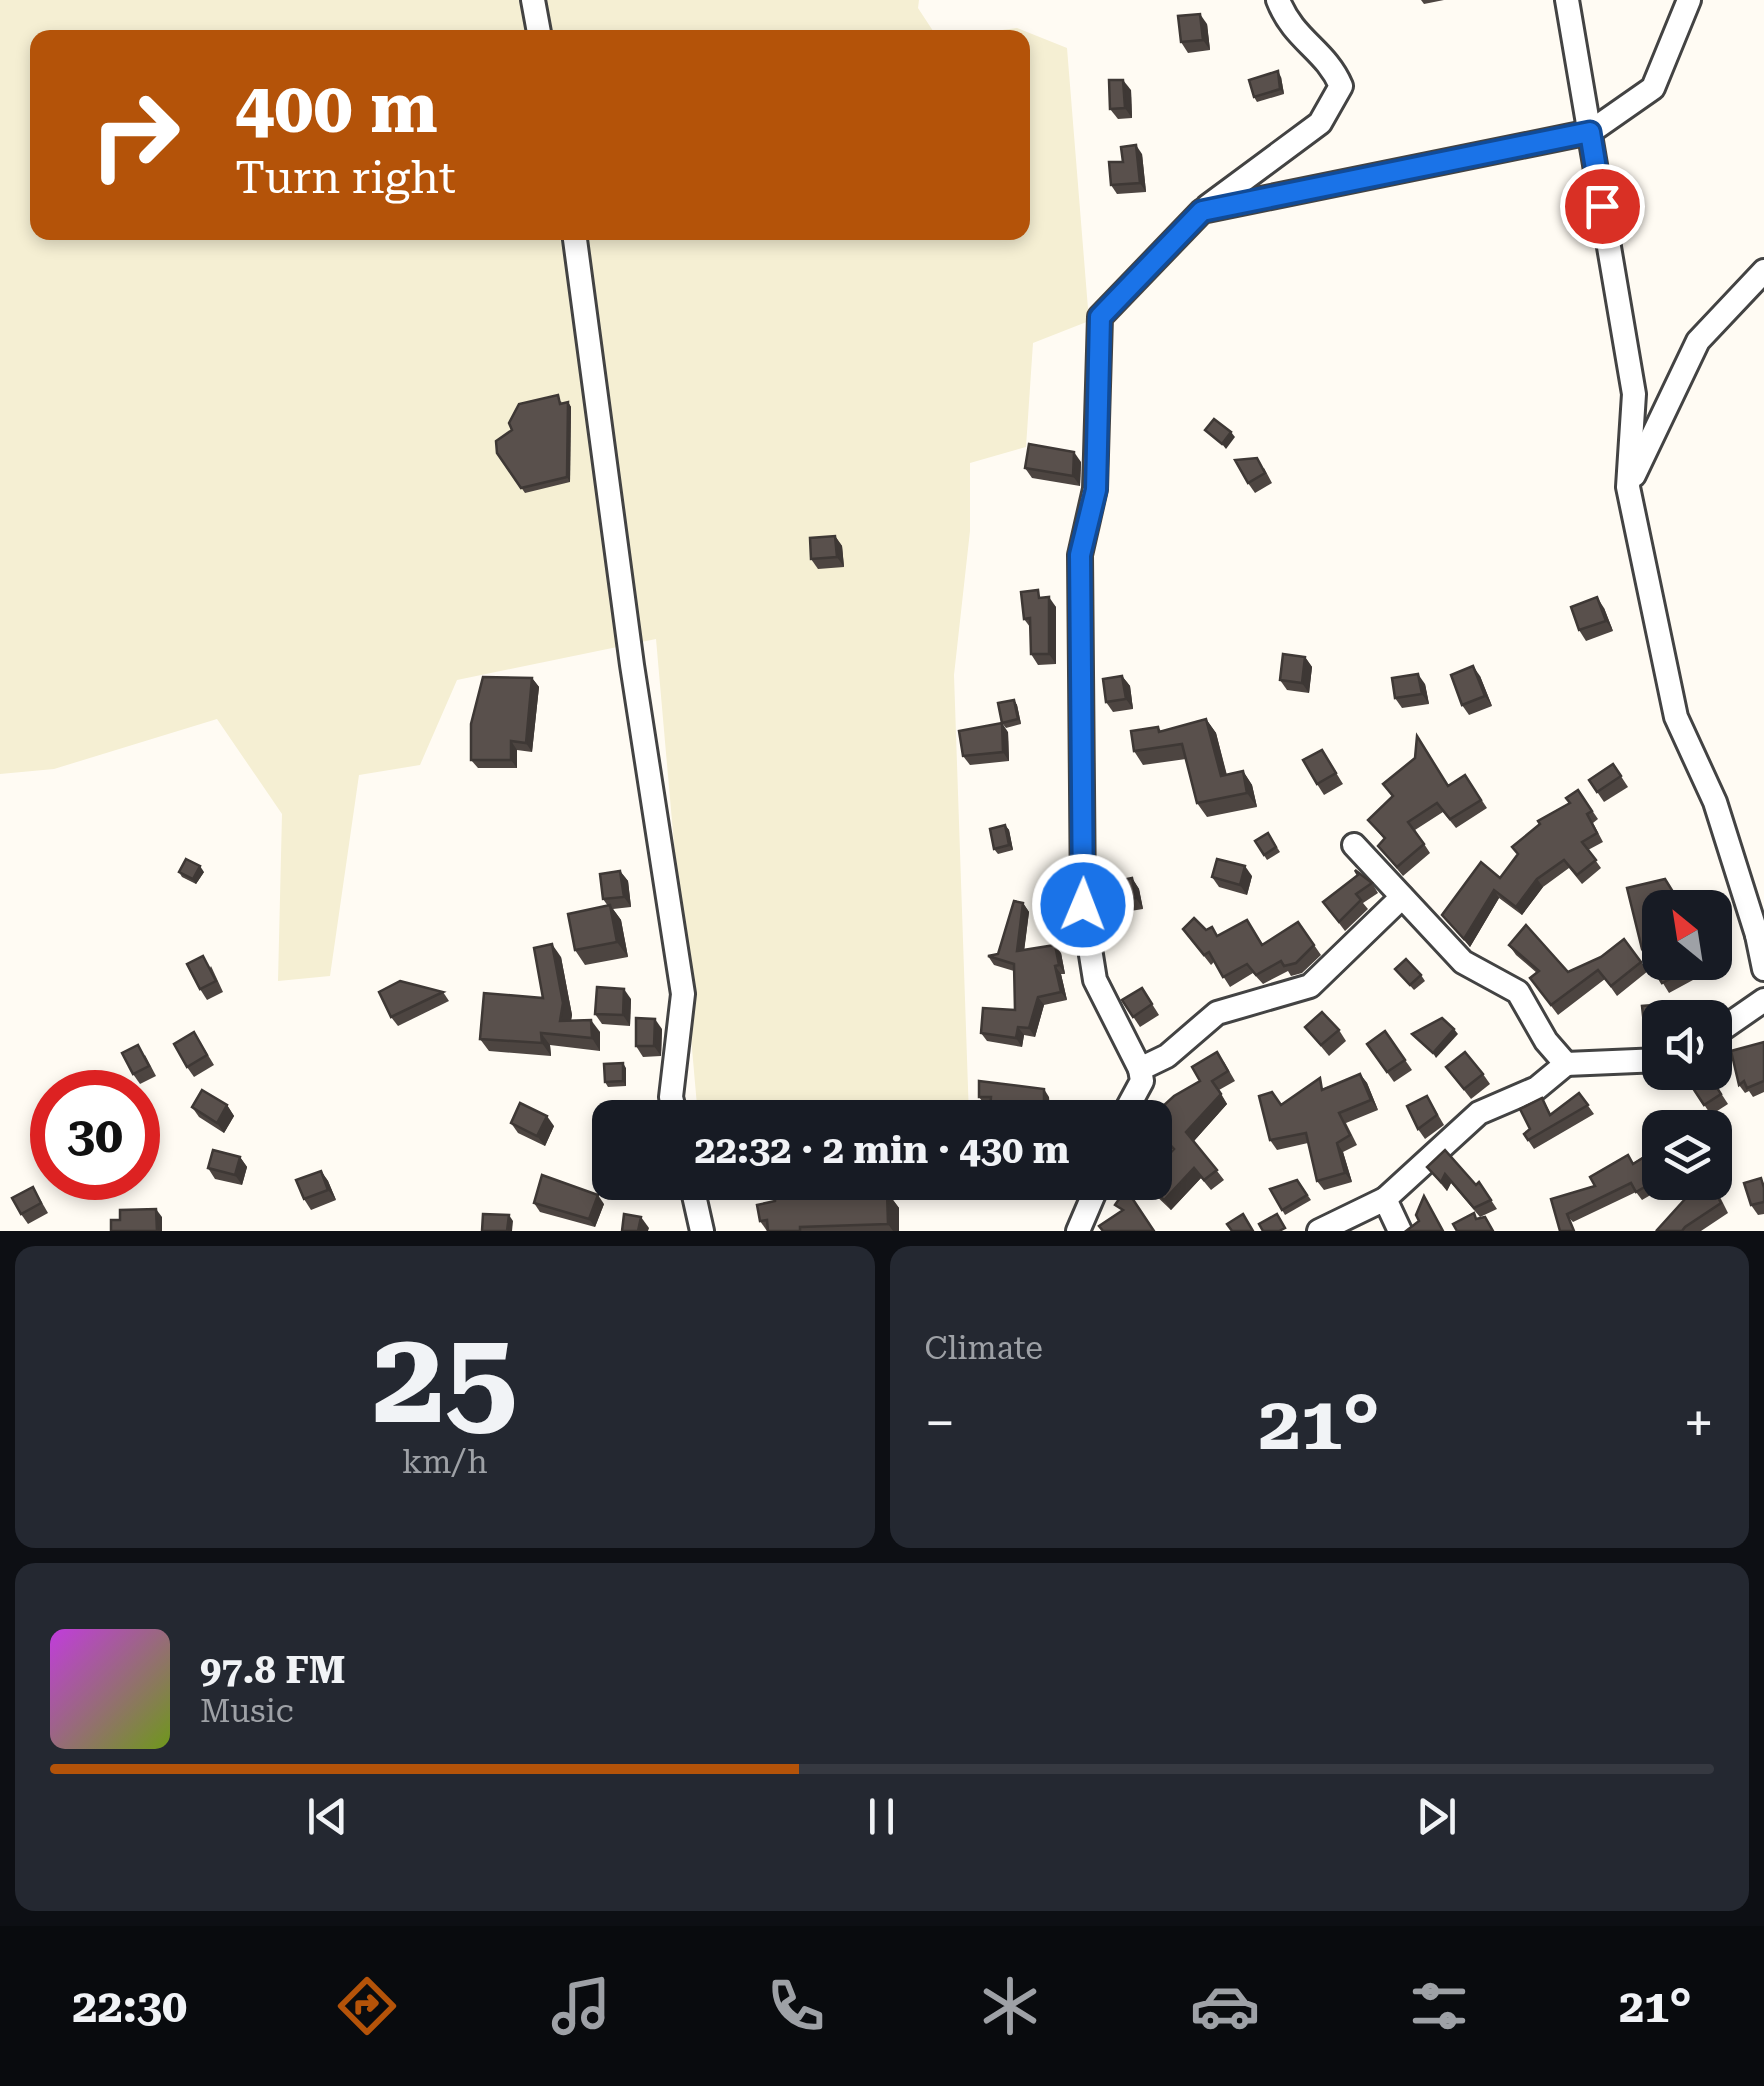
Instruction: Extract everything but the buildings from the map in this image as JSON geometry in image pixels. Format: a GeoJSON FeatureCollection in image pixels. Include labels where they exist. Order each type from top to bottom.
{"type":"FeatureCollection","features":[{"type":"Feature","properties":{"kind":"street"},"geometry":{"type":"LineString","coordinates":[[533,0],[539,30]]}},
{"type":"Feature","properties":{"kind":"street"},"geometry":{"type":"LineString","coordinates":[[1132,1100],[1142,1081],[1140,1068],[1095,980],[1083,905],[1080,555],[1096,490],[1100,317],[1202,211],[1320,122],[1341,86],[1330,60],[1306,46],[1287,24],[1278,0]]}},
{"type":"Feature","properties":{"kind":"street"},"geometry":{"type":"LineString","coordinates":[[1567,0],[1634,394],[1628,487],[1676,717],[1715,802],[1760,934],[1764,969]]}},
{"type":"Feature","properties":{"kind":"street"},"geometry":{"type":"LineString","coordinates":[[1202,211],[1590,132],[1653,88],[1690,0]]}},
{"type":"Feature","properties":{"kind":"street"},"geometry":{"type":"LineString","coordinates":[[575,240],[632,664],[684,994],[672,1100]]}},
{"type":"Feature","properties":{"kind":"street"},"geometry":{"type":"LineString","coordinates":[[1628,487],[1698,341],[1764,271]]}},
{"type":"Feature","properties":{"kind":"street"},"geometry":{"type":"LineString","coordinates":[[1354,844],[1463,962],[1518,992],[1546,1041],[1566,1064]]}},
{"type":"Feature","properties":{"kind":"street"},"geometry":{"type":"LineString","coordinates":[[1140,1068],[1166,1056],[1217,1013],[1310,986],[1402,897]]}},
{"type":"Feature","properties":{"kind":"street"},"geometry":{"type":"LineString","coordinates":[[1732,1022],[1764,1000]]}},
{"type":"Feature","properties":{"kind":"street"},"geometry":{"type":"LineString","coordinates":[[1319,1231],[1385,1200],[1479,1113],[1536,1088],[1566,1064],[1642,1061]]}},
{"type":"Feature","properties":{"kind":"street"},"geometry":{"type":"LineString","coordinates":[[695,1200],[702,1231]]}},
{"type":"Feature","properties":{"kind":"street"},"geometry":{"type":"LineString","coordinates":[[1078,1231],[1091,1200]]}},
{"type":"Feature","properties":{"kind":"street"},"geometry":{"type":"LineString","coordinates":[[1385,1200],[1400,1231]]}},
{"type":"Feature","properties":{"kind":"shaded area"},"geometry":{"type":"Polygon","coordinates":[[[0,0],[919,0],[918,8],[932,30],[30,30],[30,240],[1030,240],[1030,33],[1067,48],[1089,321],[1033,343],[1026,447],[970,463],[970,531],[954,675],[968,1100],[697,1100],[656,639],[457,680],[420,765],[359,775],[330,976],[278,981],[282,814],[217,719],[54,769],[0,774],[0,0]]]}},
{"type":"Feature","properties":{"kind":"route"},"geometry":{"type":"LineString","coordinates":[[1083,905],[1085,775],[1080,555],[1096,490],[1100,317],[1202,211],[1590,132],[1602,206]]}}]}
